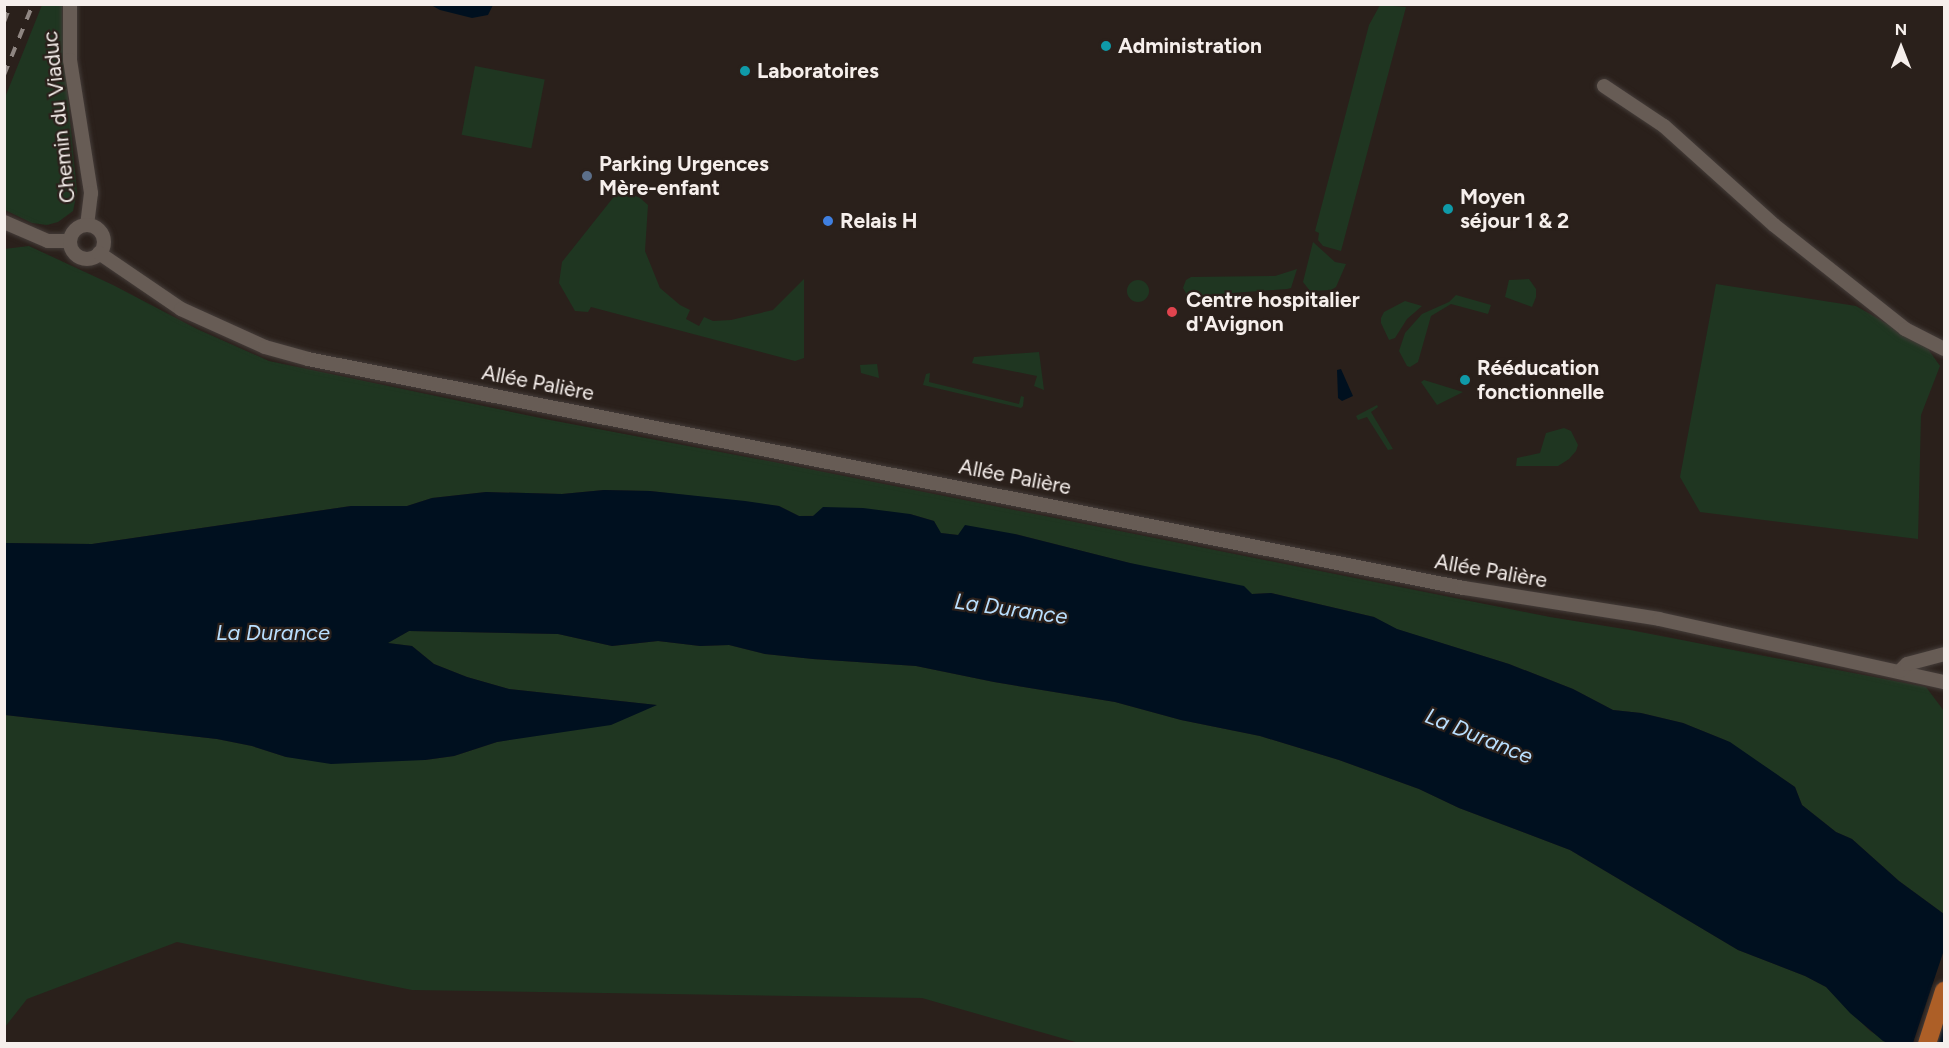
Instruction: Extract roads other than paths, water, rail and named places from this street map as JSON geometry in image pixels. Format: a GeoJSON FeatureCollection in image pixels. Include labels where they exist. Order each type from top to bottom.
{"type":"FeatureCollection","features":[{"type":"Feature","properties":{"kind":"main road"},"geometry":{"type":"LineString","coordinates":[[1927,1044],[1944,991]]}},
{"type":"Feature","properties":{"kind":"street","name":"Chemin du Viaduc"},"geometry":{"type":"LineString","coordinates":[[70,4],[70,60],[90,193],[87,225]]}},
{"type":"Feature","properties":{"kind":"street"},"geometry":{"type":"LineString","coordinates":[[1604,86],[1664,126],[1774,225],[1905,328],[1944,349]]}},
{"type":"Feature","properties":{"kind":"street"},"geometry":{"type":"LineString","coordinates":[[4,222],[48,241],[69,241],[78,257],[92,258],[99,253]]}},
{"type":"Feature","properties":{"kind":"street","name":"Chemin du Viaduc"},"geometry":{"type":"LineString","coordinates":[[69,241],[75,229],[87,225],[101,232],[104,243],[99,253]]}},
{"type":"Feature","properties":{"kind":"street","name":"Allée Palière"},"geometry":{"type":"LineString","coordinates":[[99,253],[181,309],[266,347],[308,359],[1464,588],[1659,619],[1944,682]]}},
{"type":"Feature","properties":{"kind":"street"},"geometry":{"type":"LineString","coordinates":[[1900,671],[1907,664],[1944,654]]}},
{"type":"Feature","properties":{"kind":"water"},"geometry":{"type":"Polygon","coordinates":[[[431,5],[493,5],[488,15],[472,18],[440,10],[431,5]]]}},
{"type":"Feature","properties":{"kind":"water"},"geometry":{"type":"Polygon","coordinates":[[[1341,369],[1353,396],[1342,401],[1338,398],[1337,370],[1341,369]]]}},
{"type":"Feature","properties":{"kind":"water","name":"La Durance"},"geometry":{"type":"Polygon","coordinates":[[[604,490],[650,491],[745,501],[779,506],[799,516],[813,516],[823,507],[863,508],[910,514],[934,521],[941,533],[958,535],[965,525],[1015,534],[1130,563],[1244,586],[1252,594],[1271,593],[1374,617],[1397,629],[1509,664],[1573,689],[1613,710],[1641,713],[1683,723],[1730,742],[1795,787],[1802,805],[1836,832],[1852,839],[1899,881],[1944,914],[1944,1043],[1890,1044],[1883,1041],[1850,1013],[1826,987],[1805,976],[1738,950],[1570,850],[1459,808],[1419,789],[1339,760],[1260,736],[1181,720],[1115,702],[994,682],[916,666],[765,654],[729,645],[700,646],[658,641],[612,646],[558,634],[409,631],[388,643],[412,646],[434,664],[467,677],[509,689],[657,705],[611,725],[497,742],[454,756],[425,760],[331,764],[286,757],[252,746],[217,739],[5,715],[5,543],[92,544],[351,506],[407,506],[432,498],[486,492],[562,494],[604,490]]]}},
{"type":"Feature","properties":{"kind":"railway"},"geometry":{"type":"LineString","coordinates":[[4,22],[11,4]]}},
{"type":"Feature","properties":{"kind":"railway"},"geometry":{"type":"LineString","coordinates":[[4,75],[33,4]]}},
{"type":"Feature","properties":{"kind":"place","name":"Administration"},"geometry":{"type":"Point","coordinates":[1106,46]}},
{"type":"Feature","properties":{"kind":"place","name":"Laboratoires"},"geometry":{"type":"Point","coordinates":[745,71]}},
{"type":"Feature","properties":{"kind":"place","name":"Parking Urgences Mère-enfant"},"geometry":{"type":"Point","coordinates":[587,176]}},
{"type":"Feature","properties":{"kind":"place","name":"Moyen séjour 1 & 2"},"geometry":{"type":"Point","coordinates":[1448,209]}},
{"type":"Feature","properties":{"kind":"place","name":"Relais H"},"geometry":{"type":"Point","coordinates":[828,221]}},
{"type":"Feature","properties":{"kind":"place","name":"Centre hospitalier d'Avignon"},"geometry":{"type":"Point","coordinates":[1172,312]}},
{"type":"Feature","properties":{"kind":"place","name":"Rééducation fonctionnelle"},"geometry":{"type":"Point","coordinates":[1465,380]}}]}
